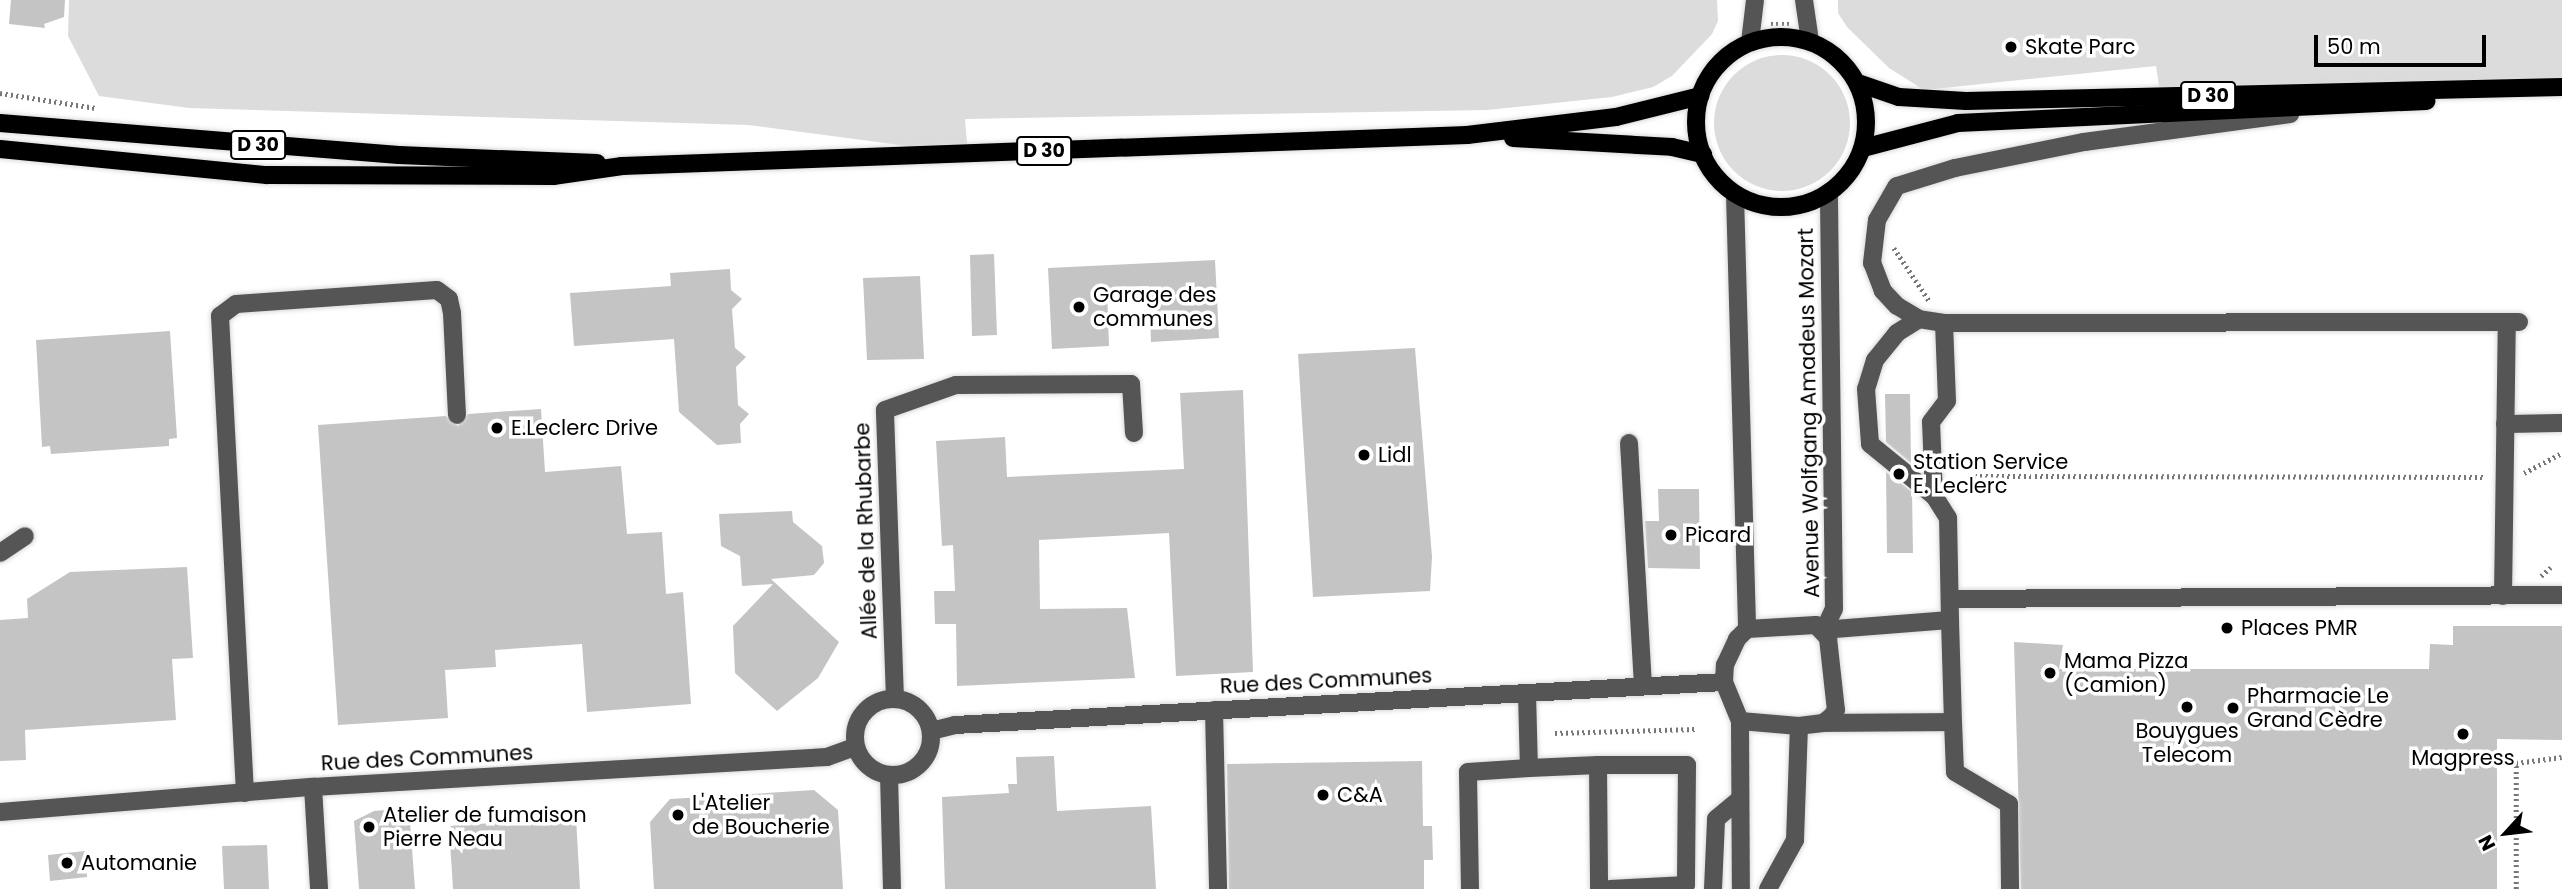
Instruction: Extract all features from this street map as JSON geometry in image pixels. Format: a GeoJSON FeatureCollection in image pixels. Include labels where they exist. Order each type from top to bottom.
{"type":"FeatureCollection","features":[{"type":"Feature","properties":{"kind":"main road"},"geometry":{"type":"LineString","coordinates":[[1752,35],[1808,35],[1835,55],[1858,83],[1866,111],[1863,148],[1851,171],[1829,192],[1786,206],[1758,205],[1735,195],[1723,186],[1703,155],[1696,125],[1700,96],[1716,67],[1752,35]]}},
{"type":"Feature","properties":{"kind":"main road","name":"D 30"},"geometry":{"type":"LineString","coordinates":[[1858,83],[1899,97],[1966,101],[2562,89]]}},
{"type":"Feature","properties":{"kind":"main road","name":"D 30"},"geometry":{"type":"LineString","coordinates":[[1863,148],[1958,123],[2344,107],[2562,89]]}},
{"type":"Feature","properties":{"kind":"main road","name":"D 30"},"geometry":{"type":"LineString","coordinates":[[0,123],[302,148],[622,166],[1467,135],[1616,117],[1700,96]]}},
{"type":"Feature","properties":{"kind":"main road","name":"D 30"},"geometry":{"type":"LineString","coordinates":[[1467,135],[1672,148],[1703,155]]}},
{"type":"Feature","properties":{"kind":"main road","name":"D 30"},"geometry":{"type":"LineString","coordinates":[[0,149],[267,175],[554,176],[622,166]]}},
{"type":"Feature","properties":{"kind":"street"},"geometry":{"type":"LineString","coordinates":[[1752,35],[1755,0]]}},
{"type":"Feature","properties":{"kind":"street"},"geometry":{"type":"LineString","coordinates":[[1804,0],[1808,35]]}},
{"type":"Feature","properties":{"kind":"street"},"geometry":{"type":"LineString","coordinates":[[2344,107],[2084,142],[1955,168],[1897,186],[1877,220],[1872,263],[1883,291],[1919,319],[1944,323],[2513,322],[2505,424],[2503,596]]}},
{"type":"Feature","properties":{"kind":"street","name":"Avenue Wolfgang Amadeus Mozart"},"geometry":{"type":"LineString","coordinates":[[1824,630],[1834,609],[1829,192]]}},
{"type":"Feature","properties":{"kind":"street"},"geometry":{"type":"LineString","coordinates":[[1735,195],[1747,629]]}},
{"type":"Feature","properties":{"kind":"street"},"geometry":{"type":"LineString","coordinates":[[245,793],[220,316],[236,304],[438,290],[449,299],[452,313],[457,415]]}},
{"type":"Feature","properties":{"kind":"street"},"geometry":{"type":"LineString","coordinates":[[1919,319],[1897,333],[1875,360],[1866,389],[1870,444],[1934,496],[1948,518],[1955,772],[2009,804],[2010,889]]}},
{"type":"Feature","properties":{"kind":"street"},"geometry":{"type":"LineString","coordinates":[[1934,496],[1931,422],[1947,401],[1944,323]]}},
{"type":"Feature","properties":{"kind":"street","name":"Allée de la Rhubarbe"},"geometry":{"type":"LineString","coordinates":[[895,699],[885,410],[956,385],[1131,384],[1134,433]]}},
{"type":"Feature","properties":{"kind":"street"},"geometry":{"type":"LineString","coordinates":[[2505,424],[2562,423]]}},
{"type":"Feature","properties":{"kind":"street"},"geometry":{"type":"LineString","coordinates":[[1629,443],[1643,686]]}},
{"type":"Feature","properties":{"kind":"street"},"geometry":{"type":"LineString","coordinates":[[0,552],[25,536]]}},
{"type":"Feature","properties":{"kind":"street"},"geometry":{"type":"LineString","coordinates":[[1950,598],[2562,596]]}},
{"type":"Feature","properties":{"kind":"street"},"geometry":{"type":"LineString","coordinates":[[1741,889],[1740,721],[1733,713],[1724,682],[1725,665],[1737,639],[1747,629],[1816,625],[1824,630],[1950,620]]}},
{"type":"Feature","properties":{"kind":"street"},"geometry":{"type":"LineString","coordinates":[[1823,723],[1836,710],[1824,630]]}},
{"type":"Feature","properties":{"kind":"street","name":"Rue des Communes"},"geometry":{"type":"LineString","coordinates":[[930,731],[955,725],[1724,682]]}},
{"type":"Feature","properties":{"kind":"street"},"geometry":{"type":"LineString","coordinates":[[1527,693],[1529,768]]}},
{"type":"Feature","properties":{"kind":"street"},"geometry":{"type":"LineString","coordinates":[[895,699],[918,708],[930,731],[928,753],[912,771],[889,775],[868,766],[855,747],[860,717],[875,703],[895,699]]}},
{"type":"Feature","properties":{"kind":"street"},"geometry":{"type":"LineString","coordinates":[[1214,710],[1218,889]]}},
{"type":"Feature","properties":{"kind":"street"},"geometry":{"type":"LineString","coordinates":[[1740,721],[1799,726],[1823,723],[1953,722]]}},
{"type":"Feature","properties":{"kind":"street"},"geometry":{"type":"LineString","coordinates":[[1768,889],[1795,840],[1799,726]]}},
{"type":"Feature","properties":{"kind":"street","name":"Rue des Communes"},"geometry":{"type":"LineString","coordinates":[[0,812],[313,787],[827,757],[855,747]]}},
{"type":"Feature","properties":{"kind":"street"},"geometry":{"type":"LineString","coordinates":[[1598,765],[1599,889]]}},
{"type":"Feature","properties":{"kind":"street"},"geometry":{"type":"LineString","coordinates":[[1470,889],[1468,772],[1598,765],[1687,765],[1686,885],[1610,889]]}},
{"type":"Feature","properties":{"kind":"street"},"geometry":{"type":"LineString","coordinates":[[889,775],[892,889]]}},
{"type":"Feature","properties":{"kind":"street"},"geometry":{"type":"LineString","coordinates":[[313,787],[319,889]]}},
{"type":"Feature","properties":{"kind":"street"},"geometry":{"type":"LineString","coordinates":[[1713,889],[1716,819],[1740,799]]}},
{"type":"Feature","properties":{"kind":"path"},"geometry":{"type":"LineString","coordinates":[[1752,35],[1775,24],[1808,35]]}},
{"type":"Feature","properties":{"kind":"path"},"geometry":{"type":"LineString","coordinates":[[1892,246],[1944,323]]}},
{"type":"Feature","properties":{"kind":"path"},"geometry":{"type":"LineString","coordinates":[[2517,476],[2562,453]]}},
{"type":"Feature","properties":{"kind":"path"},"geometry":{"type":"LineString","coordinates":[[1969,476],[2484,477]]}},
{"type":"Feature","properties":{"kind":"path"},"geometry":{"type":"LineString","coordinates":[[1555,733],[1696,729]]}},
{"type":"Feature","properties":{"kind":"path"},"geometry":{"type":"LineString","coordinates":[[2516,889],[2516,763],[2562,757]]}},
{"type":"Feature","properties":{"kind":"shaded area"},"geometry":{"type":"Polygon","coordinates":[[[69,0],[1717,0],[1718,21],[1712,34],[1672,76],[1653,87],[1612,97],[1487,110],[965,119],[968,154],[748,125],[189,108],[99,96],[68,36],[69,0]]]}},
{"type":"Feature","properties":{"kind":"shaded area"},"geometry":{"type":"Polygon","coordinates":[[[1838,0],[2562,0],[2562,84],[2163,113],[2156,66],[1924,90],[1889,68],[1847,27],[1838,13],[1838,0]]]}},
{"type":"Feature","properties":{"kind":"shaded area"},"geometry":{"type":"Polygon","coordinates":[[[1782,55],[1808,60],[1830,75],[1845,97],[1850,123],[1845,149],[1830,171],[1808,186],[1782,191],[1756,186],[1734,171],[1719,149],[1714,123],[1719,97],[1734,75],[1756,60],[1782,55]]]}},
{"type":"Feature","properties":{"kind":"building"},"geometry":{"type":"Polygon","coordinates":[[[11,0],[65,0],[64,17],[44,24],[45,28],[9,24],[11,0]]]}},
{"type":"Feature","properties":{"kind":"building"},"geometry":{"type":"Polygon","coordinates":[[[994,254],[997,335],[972,336],[970,255],[994,254]]]}},
{"type":"Feature","properties":{"kind":"building"},"geometry":{"type":"Polygon","coordinates":[[[1215,260],[1219,338],[1151,342],[1149,286],[1107,288],[1109,346],[1052,349],[1048,268],[1215,260]]]}},
{"type":"Feature","properties":{"kind":"building"},"geometry":{"type":"Polygon","coordinates":[[[730,269],[731,290],[742,299],[732,309],[735,348],[746,357],[736,367],[738,405],[749,414],[740,424],[741,443],[717,445],[679,412],[674,339],[574,346],[570,293],[671,286],[670,273],[730,269]]]}},
{"type":"Feature","properties":{"kind":"building"},"geometry":{"type":"Polygon","coordinates":[[[920,276],[924,359],[867,360],[863,278],[920,276]]]}},
{"type":"Feature","properties":{"kind":"building"},"geometry":{"type":"Polygon","coordinates":[[[170,331],[177,438],[169,439],[169,446],[51,454],[50,446],[42,447],[36,340],[170,331]]]}},
{"type":"Feature","properties":{"kind":"building","name":"Lidl"},"geometry":{"type":"Polygon","coordinates":[[[1415,348],[1432,557],[1430,591],[1313,597],[1298,354],[1415,348]]]}},
{"type":"Feature","properties":{"kind":"building"},"geometry":{"type":"Polygon","coordinates":[[[1243,390],[1253,672],[1176,676],[1169,533],[1039,540],[1040,609],[1127,608],[1135,678],[957,686],[956,624],[935,624],[934,591],[955,591],[953,545],[942,546],[936,441],[1005,437],[1007,477],[1184,469],[1180,393],[1243,390]]]}},
{"type":"Feature","properties":{"kind":"building"},"geometry":{"type":"Polygon","coordinates":[[[1885,394],[1910,394],[1911,463],[1886,442],[1885,394]]]}},
{"type":"Feature","properties":{"kind":"building"},"geometry":{"type":"Polygon","coordinates":[[[541,409],[545,472],[621,466],[627,534],[662,532],[666,594],[683,592],[691,704],[587,712],[582,644],[495,650],[496,667],[445,670],[448,718],[338,725],[318,425],[446,416],[458,426],[468,414],[541,409]]]}},
{"type":"Feature","properties":{"kind":"building"},"geometry":{"type":"Polygon","coordinates":[[[1886,472],[1912,492],[1913,553],[1887,553],[1886,472]]]}},
{"type":"Feature","properties":{"kind":"building","name":"Picard"},"geometry":{"type":"Polygon","coordinates":[[[1658,489],[1699,489],[1700,569],[1648,568],[1645,521],[1659,521],[1658,489]]]}},
{"type":"Feature","properties":{"kind":"building"},"geometry":{"type":"Polygon","coordinates":[[[792,511],[793,522],[822,546],[824,563],[814,575],[771,579],[839,642],[818,678],[777,711],[735,673],[733,626],[773,584],[742,586],[740,556],[721,546],[719,514],[792,511]]]}},
{"type":"Feature","properties":{"kind":"building"},"geometry":{"type":"Polygon","coordinates":[[[187,567],[193,658],[172,659],[176,720],[25,730],[26,760],[0,761],[0,620],[28,618],[27,599],[70,572],[187,567]]]}},
{"type":"Feature","properties":{"kind":"building"},"geometry":{"type":"Polygon","coordinates":[[[2453,626],[2562,626],[2562,740],[2497,739],[2497,889],[2021,889],[2014,642],[2063,645],[2059,669],[2429,669],[2430,644],[2453,645],[2453,626]]]}},
{"type":"Feature","properties":{"kind":"building"},"geometry":{"type":"Polygon","coordinates":[[[1054,756],[1057,811],[1151,806],[1156,889],[945,889],[942,797],[1009,793],[1008,784],[1017,784],[1016,757],[1054,756]]]}},
{"type":"Feature","properties":{"kind":"building","name":"C&A"},"geometry":{"type":"Polygon","coordinates":[[[1422,761],[1423,826],[1432,826],[1433,860],[1424,860],[1424,889],[1229,889],[1227,764],[1422,761]]]}},
{"type":"Feature","properties":{"kind":"building"},"geometry":{"type":"Polygon","coordinates":[[[814,790],[838,810],[843,889],[654,889],[650,822],[670,799],[814,790]]]}},
{"type":"Feature","properties":{"kind":"building"},"geometry":{"type":"Polygon","coordinates":[[[409,808],[415,889],[359,889],[354,821],[374,811],[409,808]]]}},
{"type":"Feature","properties":{"kind":"building"},"geometry":{"type":"Polygon","coordinates":[[[576,817],[580,889],[453,889],[449,826],[576,817]]]}},
{"type":"Feature","properties":{"kind":"building"},"geometry":{"type":"Polygon","coordinates":[[[267,845],[269,889],[224,889],[222,846],[267,845]]]}},
{"type":"Feature","properties":{"kind":"building"},"geometry":{"type":"Polygon","coordinates":[[[85,851],[87,877],[50,881],[48,855],[85,851]]]}},
{"type":"Feature","properties":{"kind":"place","name":"Skate Parc"},"geometry":{"type":"Point","coordinates":[2011,47]}},
{"type":"Feature","properties":{"kind":"place","name":"Garage des communes"},"geometry":{"type":"Point","coordinates":[1079,307]}},
{"type":"Feature","properties":{"kind":"place","name":"E.Leclerc Drive"},"geometry":{"type":"Point","coordinates":[497,428]}},
{"type":"Feature","properties":{"kind":"place","name":"Lidl"},"geometry":{"type":"Point","coordinates":[1364,455]}},
{"type":"Feature","properties":{"kind":"place","name":"Station Service E. Leclerc"},"geometry":{"type":"Point","coordinates":[1899,474]}},
{"type":"Feature","properties":{"kind":"place","name":"Picard"},"geometry":{"type":"Point","coordinates":[1671,535]}},
{"type":"Feature","properties":{"kind":"place","name":"Places PMR"},"geometry":{"type":"Point","coordinates":[2227,628]}},
{"type":"Feature","properties":{"kind":"place","name":"Mama Pizza (Camion)"},"geometry":{"type":"Point","coordinates":[2050,673]}},
{"type":"Feature","properties":{"kind":"place","name":"Bouygues Telecom"},"geometry":{"type":"Point","coordinates":[2187,707]}},
{"type":"Feature","properties":{"kind":"place","name":"Pharmacie Le Grand Cèdre"},"geometry":{"type":"Point","coordinates":[2233,708]}},
{"type":"Feature","properties":{"kind":"place","name":"Magpress"},"geometry":{"type":"Point","coordinates":[2463,734]}},
{"type":"Feature","properties":{"kind":"place","name":"C&A"},"geometry":{"type":"Point","coordinates":[1323,795]}},
{"type":"Feature","properties":{"kind":"place","name":"L'Atelier de Boucherie"},"geometry":{"type":"Point","coordinates":[678,815]}},
{"type":"Feature","properties":{"kind":"place","name":"Atelier de fumaison Pierre Neau"},"geometry":{"type":"Point","coordinates":[369,827]}},
{"type":"Feature","properties":{"kind":"place","name":"Automanie"},"geometry":{"type":"Point","coordinates":[67,863]}}]}
